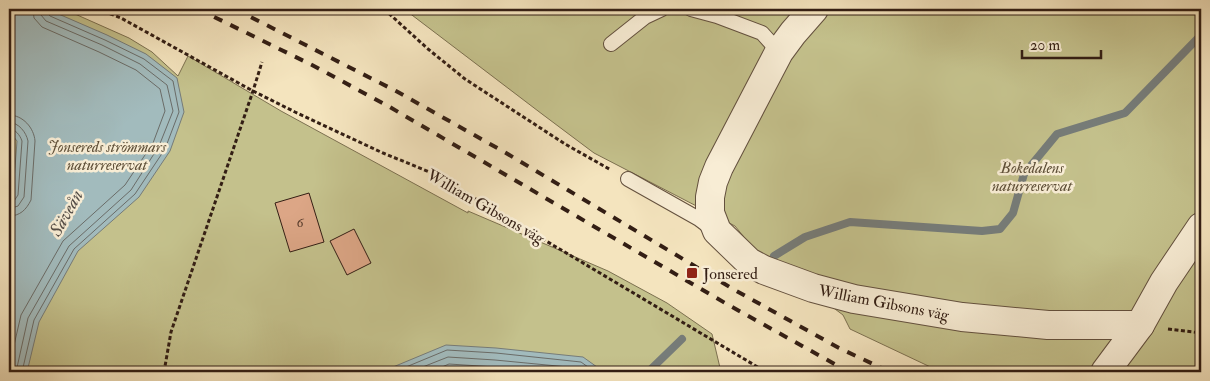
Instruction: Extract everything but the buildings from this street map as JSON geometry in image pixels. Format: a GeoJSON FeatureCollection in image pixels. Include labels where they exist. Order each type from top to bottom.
{"type":"FeatureCollection","features":[{"type":"Feature","properties":{"kind":"street","name":"William Gibsons väg"},"geometry":{"type":"LineString","coordinates":[[814,9],[792,33],[779,52],[719,167],[710,197],[710,213],[717,231],[749,262],[764,270],[813,288],[854,299],[962,317],[1038,324],[1140,325]]}},
{"type":"Feature","properties":{"kind":"street"},"geometry":{"type":"LineString","coordinates":[[1106,372],[1140,325],[1164,282],[1201,227]]}},
{"type":"Feature","properties":{"kind":"lane"},"geometry":{"type":"LineString","coordinates":[[611,44],[645,17],[662,9]]}},
{"type":"Feature","properties":{"kind":"lane"},"geometry":{"type":"LineString","coordinates":[[691,9],[717,16],[762,33],[779,52]]}},
{"type":"Feature","properties":{"kind":"lane"},"geometry":{"type":"LineString","coordinates":[[628,179],[717,231]]}},
{"type":"Feature","properties":{"kind":"path","name":"William Gibsons väg"},"geometry":{"type":"LineString","coordinates":[[98,9],[121,18],[295,112],[432,173],[766,372]]}},
{"type":"Feature","properties":{"kind":"path"},"geometry":{"type":"LineString","coordinates":[[384,9],[428,49],[466,79],[565,144],[628,179]]}},
{"type":"Feature","properties":{"kind":"path"},"geometry":{"type":"LineString","coordinates":[[164,372],[170,332],[262,62]]}},
{"type":"Feature","properties":{"kind":"green space","name":"Jonsereds strömmars naturreservat"},"geometry":{"type":"Polygon","coordinates":[[[9,9],[66,10],[129,38],[152,52],[178,76],[188,56],[281,111],[468,213],[468,211],[608,271],[667,303],[712,334],[721,372],[9,372],[9,9]]]}},
{"type":"Feature","properties":{"kind":"green space","name":"Bokedalens naturreservat"},"geometry":{"type":"Polygon","coordinates":[[[404,9],[1201,9],[1201,372],[941,372],[850,329],[843,315],[752,247],[735,226],[594,153],[404,9]]]}},
{"type":"Feature","properties":{"kind":"water","name":"Säveån"},"geometry":{"type":"Polygon","coordinates":[[[9,9],[47,9],[146,54],[177,78],[184,112],[170,151],[139,197],[78,251],[39,322],[27,372],[9,372],[9,201],[13,194],[17,141],[9,131],[9,9]]]}},
{"type":"Feature","properties":{"kind":"water"},"geometry":{"type":"Polygon","coordinates":[[[446,345],[583,357],[604,372],[381,372],[446,345]]]}},
{"type":"Feature","properties":{"kind":"waterway"},"geometry":{"type":"LineString","coordinates":[[774,256],[805,237],[850,222],[982,231],[1000,229],[1013,213],[1024,174],[1057,134],[1125,113],[1201,35]]}},
{"type":"Feature","properties":{"kind":"waterway"},"geometry":{"type":"LineString","coordinates":[[648,372],[682,339]]}},
{"type":"Feature","properties":{"kind":"railway"},"geometry":{"type":"LineString","coordinates":[[198,9],[312,65],[388,106],[725,303],[849,372]]}},
{"type":"Feature","properties":{"kind":"railway"},"geometry":{"type":"LineString","coordinates":[[235,9],[396,91],[506,153],[733,289],[839,348],[890,372]]}},
{"type":"Feature","properties":{"kind":"place","name":"Jonsered"},"geometry":{"type":"Point","coordinates":[692,273]}}]}
